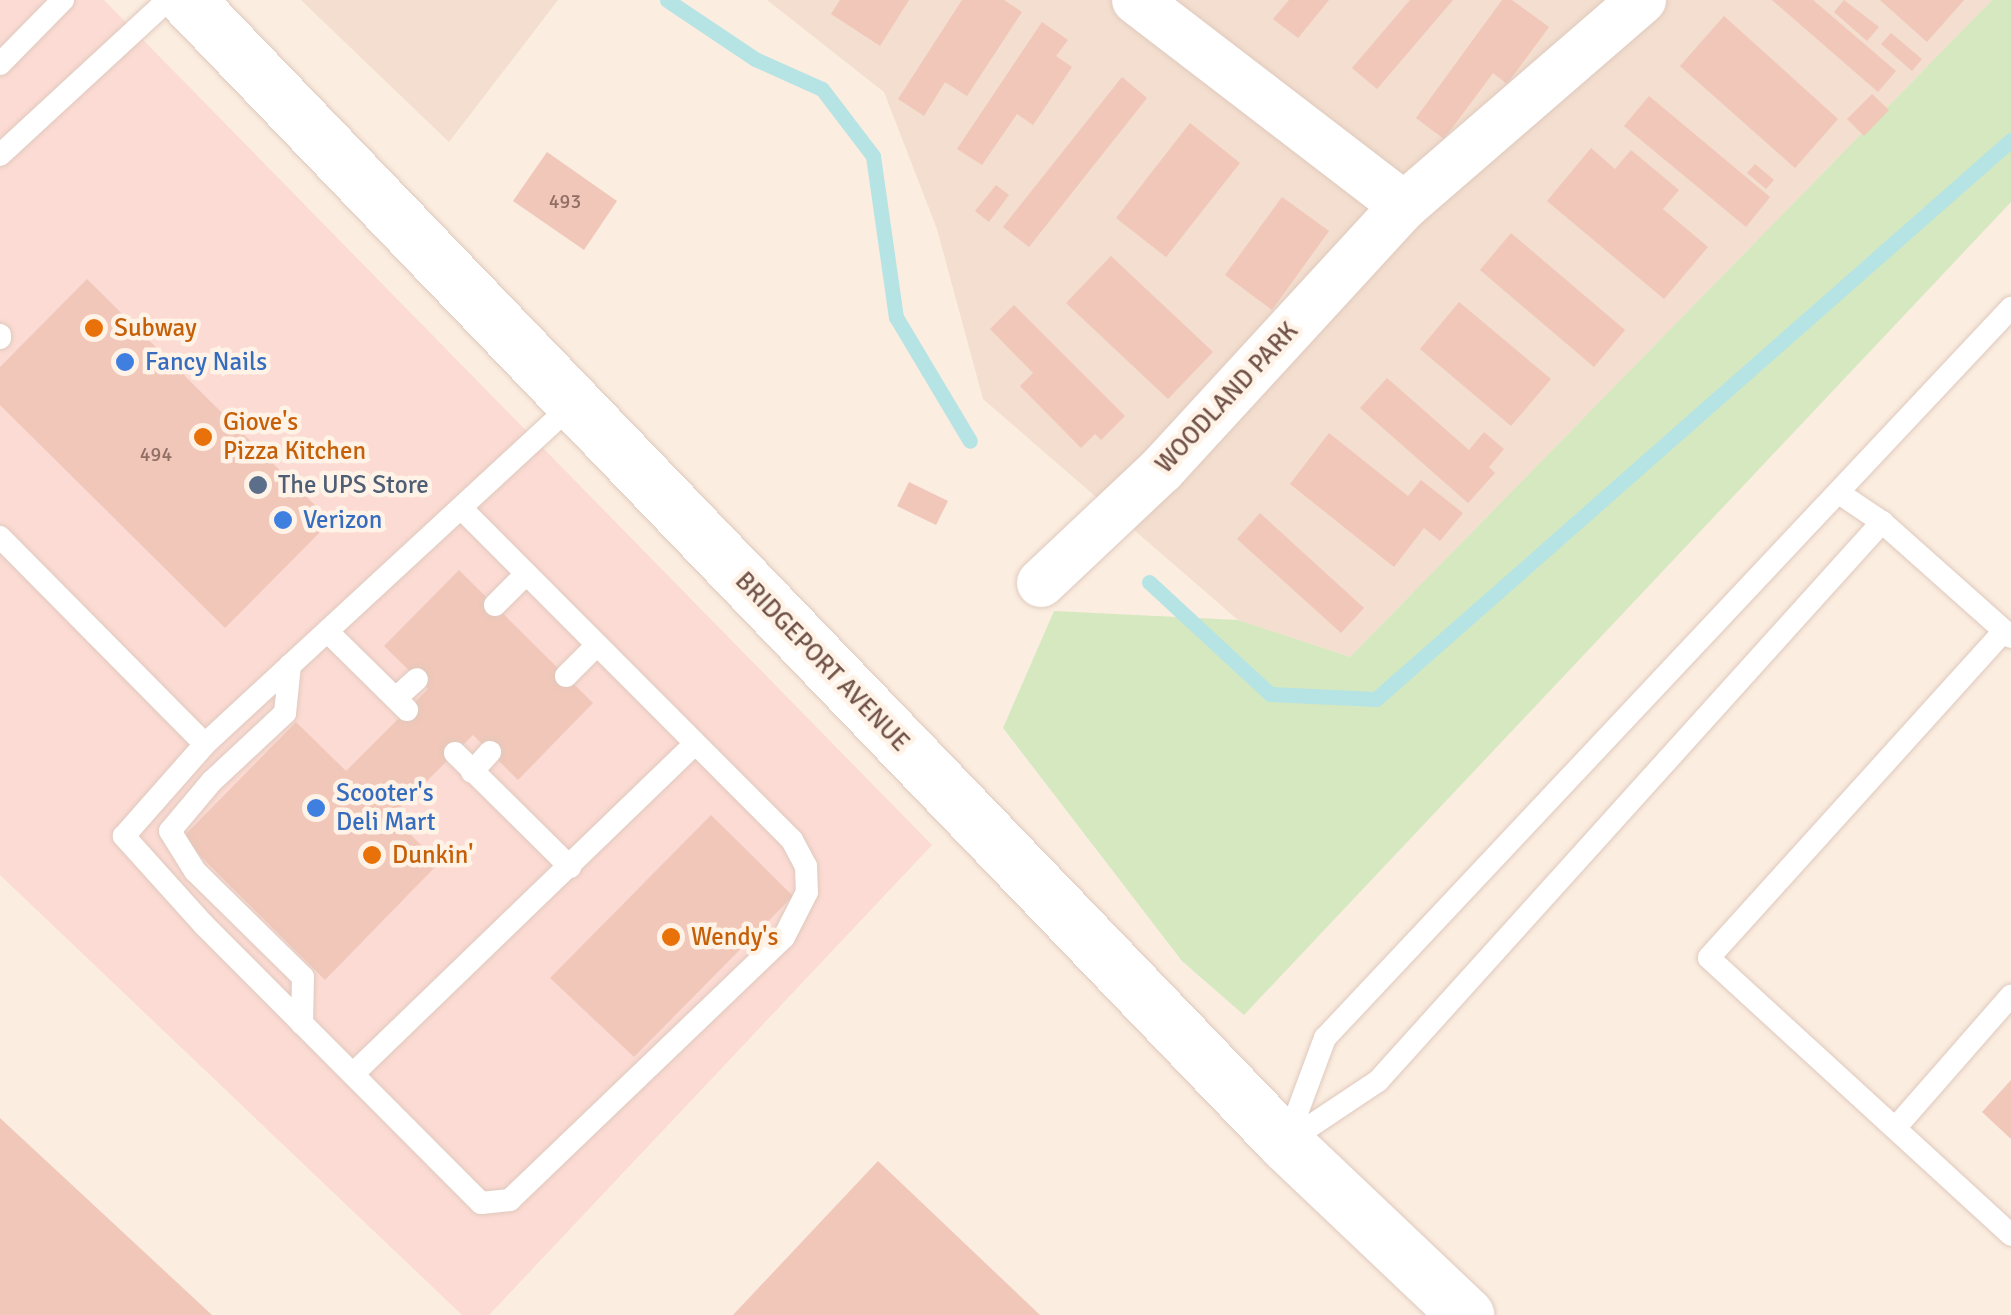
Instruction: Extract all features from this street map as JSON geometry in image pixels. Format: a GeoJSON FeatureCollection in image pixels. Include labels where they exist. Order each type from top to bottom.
{"type":"FeatureCollection","features":[{"type":"Feature","properties":{"kind":"main road","name":"BRIDGEPORT AVENUE"},"geometry":{"type":"LineString","coordinates":[[187,0],[1286,1143],[1466,1315]]}},
{"type":"Feature","properties":{"kind":"street"},"geometry":{"type":"LineString","coordinates":[[1136,0],[1404,206]]}},
{"type":"Feature","properties":{"kind":"street","name":"WOODLAND PARK"},"geometry":{"type":"LineString","coordinates":[[1041,583],[1161,470],[1404,206],[1642,0]]}},
{"type":"Feature","properties":{"kind":"lane"},"geometry":{"type":"LineString","coordinates":[[0,64],[63,0]]}},
{"type":"Feature","properties":{"kind":"lane"},"geometry":{"type":"LineString","coordinates":[[0,155],[168,0]]}},
{"type":"Feature","properties":{"kind":"lane"},"geometry":{"type":"LineString","coordinates":[[1286,1143],[1325,1038],[2011,308]]}},
{"type":"Feature","properties":{"kind":"lane"},"geometry":{"type":"LineString","coordinates":[[462,510],[693,746],[792,840],[806,866],[807,892],[784,938],[510,1200],[481,1203],[302,1024],[124,836],[205,744],[573,404]]}},
{"type":"Feature","properties":{"kind":"lane"},"geometry":{"type":"LineString","coordinates":[[1839,493],[1882,522],[2008,634],[1708,958],[1897,1126],[2011,1235]]}},
{"type":"Feature","properties":{"kind":"lane"},"geometry":{"type":"LineString","coordinates":[[1286,1143],[1378,1081],[1882,522]]}},
{"type":"Feature","properties":{"kind":"lane"},"geometry":{"type":"LineString","coordinates":[[0,537],[205,744]]}},
{"type":"Feature","properties":{"kind":"lane"},"geometry":{"type":"LineString","coordinates":[[495,605],[526,574]]}},
{"type":"Feature","properties":{"kind":"lane"},"geometry":{"type":"LineString","coordinates":[[328,632],[402,704],[416,679]]}},
{"type":"Feature","properties":{"kind":"lane"},"geometry":{"type":"LineString","coordinates":[[566,676],[595,647]]}},
{"type":"Feature","properties":{"kind":"lane"},"geometry":{"type":"LineString","coordinates":[[290,665],[285,713],[212,781],[170,831],[195,871],[303,977],[302,1024]]}},
{"type":"Feature","properties":{"kind":"lane"},"geometry":{"type":"LineString","coordinates":[[353,1074],[693,746]]}},
{"type":"Feature","properties":{"kind":"lane"},"geometry":{"type":"LineString","coordinates":[[472,772],[490,752]]}},
{"type":"Feature","properties":{"kind":"lane"},"geometry":{"type":"LineString","coordinates":[[454,753],[570,866]]}},
{"type":"Feature","properties":{"kind":"lane"},"geometry":{"type":"LineString","coordinates":[[1897,1126],[2011,996]]}},
{"type":"Feature","properties":{"kind":"shaded area"},"geometry":{"type":"Polygon","coordinates":[[[0,0],[104,0],[932,845],[489,1315],[462,1315],[0,875],[0,0]]]}},
{"type":"Feature","properties":{"kind":"shaded area"},"geometry":{"type":"Polygon","coordinates":[[[301,0],[558,0],[449,142],[301,0]]]}},
{"type":"Feature","properties":{"kind":"shaded area"},"geometry":{"type":"Polygon","coordinates":[[[767,0],[1992,0],[1350,657],[1238,620],[983,399],[937,229],[884,92],[767,0]]]}},
{"type":"Feature","properties":{"kind":"green space"},"geometry":{"type":"Polygon","coordinates":[[[1992,0],[2011,0],[2011,202],[1244,1015],[1182,961],[1003,728],[1054,611],[1238,620],[1350,657],[1992,0]]]}},
{"type":"Feature","properties":{"kind":"building"},"geometry":{"type":"Polygon","coordinates":[[[840,0],[909,0],[880,46],[831,14],[840,0]]]}},
{"type":"Feature","properties":{"kind":"building"},"geometry":{"type":"Polygon","coordinates":[[[962,0],[1004,0],[1022,12],[967,96],[945,82],[924,116],[898,99],[962,0]]]}},
{"type":"Feature","properties":{"kind":"building"},"geometry":{"type":"Polygon","coordinates":[[[1289,0],[1329,0],[1298,38],[1273,19],[1289,0]]]}},
{"type":"Feature","properties":{"kind":"building"},"geometry":{"type":"Polygon","coordinates":[[[1410,0],[1453,0],[1377,89],[1352,68],[1410,0]]]}},
{"type":"Feature","properties":{"kind":"building"},"geometry":{"type":"Polygon","coordinates":[[[1502,0],[1512,0],[1549,27],[1507,84],[1493,73],[1444,139],[1416,118],[1502,0]]]}},
{"type":"Feature","properties":{"kind":"building"},"geometry":{"type":"Polygon","coordinates":[[[1772,0],[1813,0],[1896,71],[1878,92],[1772,0]]]}},
{"type":"Feature","properties":{"kind":"building"},"geometry":{"type":"Polygon","coordinates":[[[1844,0],[1879,27],[1867,41],[1834,12],[1844,0]]]}},
{"type":"Feature","properties":{"kind":"building"},"geometry":{"type":"Polygon","coordinates":[[[1880,0],[1964,0],[1927,42],[1880,0]]]}},
{"type":"Feature","properties":{"kind":"building"},"geometry":{"type":"Polygon","coordinates":[[[1724,16],[1838,119],[1795,168],[1680,66],[1724,16]]]}},
{"type":"Feature","properties":{"kind":"building"},"geometry":{"type":"Polygon","coordinates":[[[1042,22],[1068,40],[1056,56],[1072,67],[1033,125],[1017,114],[982,165],[957,149],[1042,22]]]}},
{"type":"Feature","properties":{"kind":"building"},"geometry":{"type":"Polygon","coordinates":[[[1891,33],[1922,59],[1912,71],[1881,44],[1891,33]]]}},
{"type":"Feature","properties":{"kind":"building"},"geometry":{"type":"Polygon","coordinates":[[[1122,77],[1147,98],[1029,247],[1003,227],[1122,77]]]}},
{"type":"Feature","properties":{"kind":"building"},"geometry":{"type":"Polygon","coordinates":[[[1872,94],[1889,110],[1864,136],[1847,119],[1872,94]]]}},
{"type":"Feature","properties":{"kind":"building"},"geometry":{"type":"Polygon","coordinates":[[[1649,96],[1770,197],[1746,227],[1624,126],[1649,96]]]}},
{"type":"Feature","properties":{"kind":"building"},"geometry":{"type":"Polygon","coordinates":[[[1190,123],[1240,163],[1166,257],[1116,218],[1190,123]]]}},
{"type":"Feature","properties":{"kind":"building"},"geometry":{"type":"Polygon","coordinates":[[[1591,148],[1615,169],[1631,150],[1679,190],[1663,209],[1708,247],[1664,299],[1547,201],[1591,148]]]}},
{"type":"Feature","properties":{"kind":"building"},"geometry":{"type":"Polygon","coordinates":[[[547,152],[617,201],[584,250],[513,201],[547,152]]]}},
{"type":"Feature","properties":{"kind":"building"},"geometry":{"type":"Polygon","coordinates":[[[1755,164],[1774,180],[1766,189],[1747,173],[1755,164]]]}},
{"type":"Feature","properties":{"kind":"building"},"geometry":{"type":"Polygon","coordinates":[[[996,185],[1009,195],[989,222],[975,211],[996,185]]]}},
{"type":"Feature","properties":{"kind":"building"},"geometry":{"type":"Polygon","coordinates":[[[1282,197],[1329,231],[1272,310],[1225,275],[1282,197]]]}},
{"type":"Feature","properties":{"kind":"building"},"geometry":{"type":"Polygon","coordinates":[[[1511,233],[1625,330],[1594,367],[1480,270],[1511,233]]]}},
{"type":"Feature","properties":{"kind":"building"},"geometry":{"type":"Polygon","coordinates":[[[1111,256],[1213,352],[1168,399],[1066,303],[1111,256]]]}},
{"type":"Feature","properties":{"kind":"building"},"geometry":{"type":"Polygon","coordinates":[[[87,279],[331,521],[225,628],[0,405],[0,367],[87,279]]]}},
{"type":"Feature","properties":{"kind":"building"},"geometry":{"type":"Polygon","coordinates":[[[1459,302],[1551,379],[1511,426],[1420,349],[1459,302]]]}},
{"type":"Feature","properties":{"kind":"building"},"geometry":{"type":"Polygon","coordinates":[[[1014,305],[1125,416],[1101,440],[1095,434],[1081,448],[1020,386],[1033,373],[990,329],[1014,305]]]}},
{"type":"Feature","properties":{"kind":"building"},"geometry":{"type":"Polygon","coordinates":[[[1387,378],[1469,450],[1484,432],[1504,449],[1489,467],[1495,473],[1468,503],[1360,408],[1387,378]]]}},
{"type":"Feature","properties":{"kind":"building"},"geometry":{"type":"Polygon","coordinates":[[[1329,433],[1408,496],[1421,480],[1463,513],[1440,541],[1424,528],[1394,567],[1290,484],[1329,433]]]}},
{"type":"Feature","properties":{"kind":"building"},"geometry":{"type":"Polygon","coordinates":[[[909,482],[948,501],[936,525],[897,506],[909,482]]]}},
{"type":"Feature","properties":{"kind":"building"},"geometry":{"type":"Polygon","coordinates":[[[1260,513],[1364,608],[1341,633],[1237,539],[1260,513]]]}},
{"type":"Feature","properties":{"kind":"building"},"geometry":{"type":"Polygon","coordinates":[[[459,570],[593,703],[518,780],[473,735],[392,816],[439,863],[325,980],[182,838],[296,722],[346,771],[428,689],[384,646],[459,570]]]}},
{"type":"Feature","properties":{"kind":"building","name":"Wendy's"},"geometry":{"type":"Polygon","coordinates":[[[711,815],[793,896],[634,1057],[550,978],[711,815]]]}},
{"type":"Feature","properties":{"kind":"building"},"geometry":{"type":"Polygon","coordinates":[[[2011,1080],[2011,1139],[1982,1112],[2011,1080]]]}},
{"type":"Feature","properties":{"kind":"building"},"geometry":{"type":"Polygon","coordinates":[[[0,1118],[212,1315],[0,1315],[0,1118]]]}},
{"type":"Feature","properties":{"kind":"building"},"geometry":{"type":"Polygon","coordinates":[[[878,1161],[1040,1315],[733,1315],[878,1161]]]}},
{"type":"Feature","properties":{"kind":"waterway"},"geometry":{"type":"LineString","coordinates":[[667,0],[755,59],[822,89],[873,156],[896,317],[970,441]]}},
{"type":"Feature","properties":{"kind":"waterway"},"geometry":{"type":"LineString","coordinates":[[1149,582],[1270,694],[1376,699],[2011,140]]}},
{"type":"Feature","properties":{"kind":"place","name":"Subway"},"geometry":{"type":"Point","coordinates":[94,328]}},
{"type":"Feature","properties":{"kind":"place","name":"Fancy Nails"},"geometry":{"type":"Point","coordinates":[125,362]}},
{"type":"Feature","properties":{"kind":"place","name":"Giove's Pizza Kitchen"},"geometry":{"type":"Point","coordinates":[203,437]}},
{"type":"Feature","properties":{"kind":"place","name":"The UPS Store"},"geometry":{"type":"Point","coordinates":[258,485]}},
{"type":"Feature","properties":{"kind":"place","name":"Verizon"},"geometry":{"type":"Point","coordinates":[283,520]}},
{"type":"Feature","properties":{"kind":"place","name":"Scooter's Deli Mart"},"geometry":{"type":"Point","coordinates":[316,808]}},
{"type":"Feature","properties":{"kind":"place","name":"Dunkin'"},"geometry":{"type":"Point","coordinates":[372,855]}},
{"type":"Feature","properties":{"kind":"place","name":"Wendy's"},"geometry":{"type":"Point","coordinates":[671,937]}}]}
